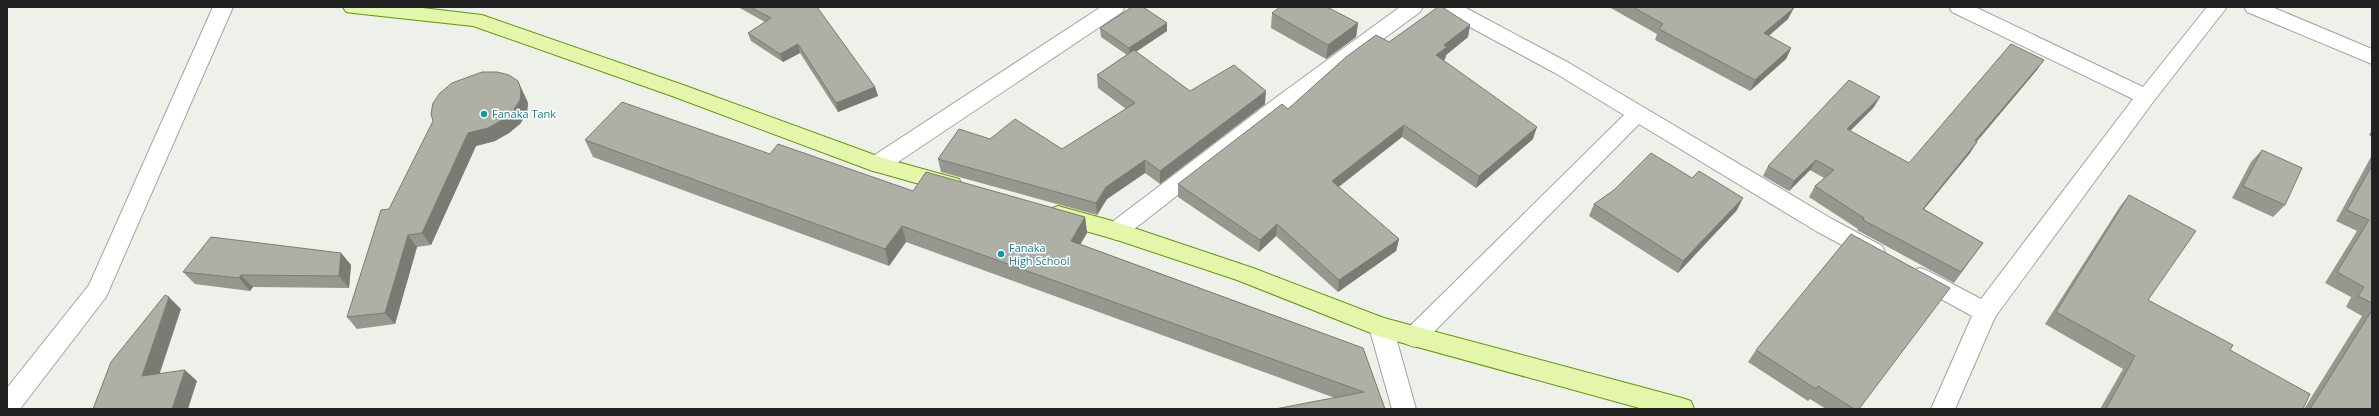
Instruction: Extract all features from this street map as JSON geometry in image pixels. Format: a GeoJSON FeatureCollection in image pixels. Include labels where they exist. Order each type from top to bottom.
{"type":"FeatureCollection","features":[{"type":"Feature","properties":{"kind":"main road"},"geometry":{"type":"LineString","coordinates":[[353,7],[476,20],[679,91],[878,164],[970,190]]}},
{"type":"Feature","properties":{"kind":"main road"},"geometry":{"type":"LineString","coordinates":[[1040,210],[1116,231],[1245,274],[1381,327],[1682,409]]}},
{"type":"Feature","properties":{"kind":"street"},"geometry":{"type":"LineString","coordinates":[[7,408],[24,383],[98,290],[223,7]]}},
{"type":"Feature","properties":{"kind":"street"},"geometry":{"type":"LineString","coordinates":[[878,164],[1115,7]]}},
{"type":"Feature","properties":{"kind":"street"},"geometry":{"type":"LineString","coordinates":[[1116,231],[1284,101],[1413,7]]}},
{"type":"Feature","properties":{"kind":"street"},"geometry":{"type":"LineString","coordinates":[[1449,7],[1562,68],[1824,224],[1985,312]]}},
{"type":"Feature","properties":{"kind":"street"},"geometry":{"type":"LineString","coordinates":[[1958,7],[2146,97]]}},
{"type":"Feature","properties":{"kind":"street"},"geometry":{"type":"LineString","coordinates":[[1943,409],[1985,312],[2146,97],[2217,7]]}},
{"type":"Feature","properties":{"kind":"street"},"geometry":{"type":"LineString","coordinates":[[2254,7],[2372,57]]}},
{"type":"Feature","properties":{"kind":"street"},"geometry":{"type":"LineString","coordinates":[[1414,336],[1638,113]]}},
{"type":"Feature","properties":{"kind":"street"},"geometry":{"type":"LineString","coordinates":[[1381,327],[1404,409]]}},
{"type":"Feature","properties":{"kind":"building"},"geometry":{"type":"Polygon","coordinates":[[[750,7],[817,7],[875,87],[836,103],[798,44],[780,54],[748,33],[771,18],[750,7]]]}},
{"type":"Feature","properties":{"kind":"building"},"geometry":{"type":"Polygon","coordinates":[[[1132,7],[1143,7],[1167,23],[1129,48],[1100,28],[1132,7]]]}},
{"type":"Feature","properties":{"kind":"building"},"geometry":{"type":"Polygon","coordinates":[[[1280,7],[1327,7],[1358,23],[1328,45],[1272,13],[1280,7]]]}},
{"type":"Feature","properties":{"kind":"building"},"geometry":{"type":"Polygon","coordinates":[[[1438,7],[1442,7],[1470,25],[1444,45],[1447,47],[1436,55],[1537,127],[1479,176],[1404,125],[1332,181],[1399,239],[1339,280],[1277,224],[1260,240],[1178,184],[1282,104],[1288,109],[1346,57],[1376,35],[1389,42],[1438,7]]]}},
{"type":"Feature","properties":{"kind":"building"},"geometry":{"type":"Polygon","coordinates":[[[1633,7],[1792,7],[1794,8],[1764,33],[1791,48],[1755,80],[1659,29],[1663,24],[1633,7]]]}},
{"type":"Feature","properties":{"kind":"building"},"geometry":{"type":"Polygon","coordinates":[[[2011,44],[2044,60],[1975,141],[1977,142],[1923,209],[1983,243],[1961,272],[1863,220],[1864,218],[1815,186],[1834,170],[1816,160],[1794,181],[1768,166],[1849,80],[1880,97],[1847,129],[1909,163],[2011,44]]]}},
{"type":"Feature","properties":{"kind":"building"},"geometry":{"type":"Polygon","coordinates":[[[1134,50],[1190,91],[1234,65],[1266,91],[1160,171],[1145,160],[1106,187],[1096,203],[938,159],[959,129],[990,139],[1015,119],[1062,149],[1135,103],[1097,75],[1134,50]]]}},
{"type":"Feature","properties":{"kind":"building"},"geometry":{"type":"Polygon","coordinates":[[[482,72],[497,72],[509,75],[518,81],[521,90],[520,100],[513,111],[502,120],[488,128],[468,133],[422,233],[408,235],[385,313],[347,317],[381,210],[389,209],[433,121],[431,114],[433,103],[440,93],[452,83],[482,72]]]}},
{"type":"Feature","properties":{"kind":"building","name":"Fanaka High School"},"geometry":{"type":"Polygon","coordinates":[[[622,102],[770,154],[778,144],[913,191],[926,172],[1085,217],[1071,241],[1363,348],[1385,409],[1275,409],[1364,392],[902,226],[885,249],[585,140],[622,102]]]}},
{"type":"Feature","properties":{"kind":"building"},"geometry":{"type":"Polygon","coordinates":[[[2262,150],[2302,168],[2285,205],[2243,186],[2262,150]]]}},
{"type":"Feature","properties":{"kind":"building"},"geometry":{"type":"Polygon","coordinates":[[[1651,153],[1692,178],[1699,171],[1743,198],[1683,261],[1594,204],[1614,190],[1651,153]]]}},
{"type":"Feature","properties":{"kind":"building"},"geometry":{"type":"Polygon","coordinates":[[[2372,165],[2372,303],[2358,296],[2364,287],[2337,272],[2369,220],[2347,210],[2372,165]]]}},
{"type":"Feature","properties":{"kind":"building"},"geometry":{"type":"Polygon","coordinates":[[[2129,195],[2196,231],[2148,300],[2233,345],[2230,350],[2310,394],[2303,409],[2106,409],[2135,356],[2056,312],[2129,195]]]}},
{"type":"Feature","properties":{"kind":"building"},"geometry":{"type":"Polygon","coordinates":[[[1851,234],[1950,288],[1859,409],[1854,409],[1818,386],[1816,389],[1756,350],[1851,234]]]}},
{"type":"Feature","properties":{"kind":"building"},"geometry":{"type":"Polygon","coordinates":[[[211,237],[341,253],[339,276],[241,275],[239,278],[183,272],[211,237]]]}},
{"type":"Feature","properties":{"kind":"building"},"geometry":{"type":"Polygon","coordinates":[[[165,295],[169,297],[142,376],[185,370],[172,409],[93,409],[111,362],[165,295]]]}},
{"type":"Feature","properties":{"kind":"building"},"geometry":{"type":"Polygon","coordinates":[[[2372,310],[2372,409],[2310,409],[2372,310]]]}},
{"type":"Feature","properties":{"kind":"place","name":"Fanaka Tank"},"geometry":{"type":"Point","coordinates":[484,114]}},
{"type":"Feature","properties":{"kind":"place","name":"Fanaka High School"},"geometry":{"type":"Point","coordinates":[1001,254]}}]}
